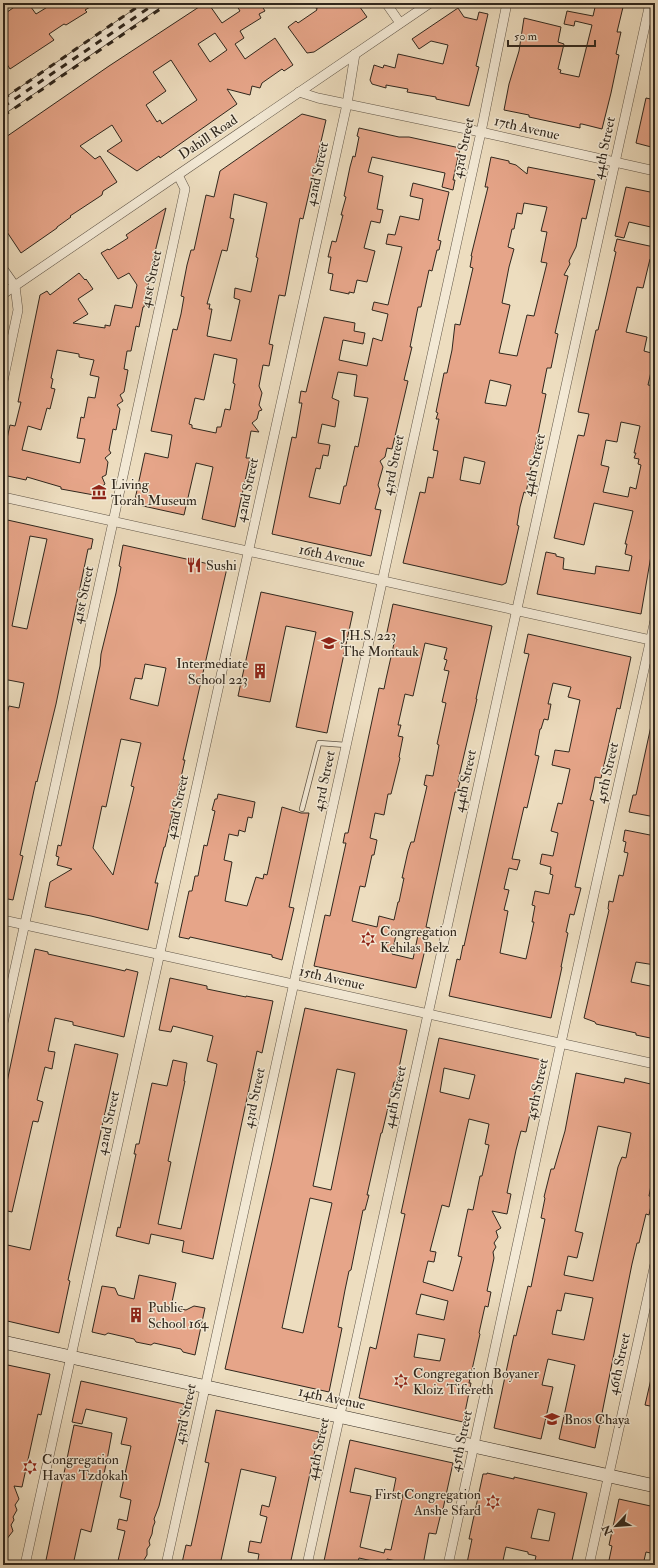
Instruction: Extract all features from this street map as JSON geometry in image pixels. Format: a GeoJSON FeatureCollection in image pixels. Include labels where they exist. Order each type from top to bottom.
{"type":"FeatureCollection","features":[{"type":"Feature","properties":{"kind":"main road"},"geometry":{"type":"LineString","coordinates":[[3,107],[155,3]]}},
{"type":"Feature","properties":{"kind":"main road","name":"14th Avenue"},"geometry":{"type":"LineString","coordinates":[[3,1342],[655,1486]]}},
{"type":"Feature","properties":{"kind":"street"},"geometry":{"type":"LineString","coordinates":[[386,3],[400,23]]}},
{"type":"Feature","properties":{"kind":"street","name":"Dahill Road"},"geometry":{"type":"LineString","coordinates":[[3,294],[430,3]]}},
{"type":"Feature","properties":{"kind":"street","name":"43rd Street"},"geometry":{"type":"LineString","coordinates":[[166,1565],[481,132],[508,3]]}},
{"type":"Feature","properties":{"kind":"street","name":"44th Street"},"geometry":{"type":"LineString","coordinates":[[307,1565],[650,3]]}},
{"type":"Feature","properties":{"kind":"street","name":"42nd Street"},"geometry":{"type":"LineString","coordinates":[[25,1565],[347,104],[355,54]]}},
{"type":"Feature","properties":{"kind":"street","name":"17th Avenue"},"geometry":{"type":"LineString","coordinates":[[299,92],[318,98],[481,132],[655,171]]}},
{"type":"Feature","properties":{"kind":"street","name":"41st Street"},"geometry":{"type":"LineString","coordinates":[[3,1023],[185,189],[178,175]]}},
{"type":"Feature","properties":{"kind":"street"},"geometry":{"type":"LineString","coordinates":[[3,269],[15,286],[18,310],[3,381]]}},
{"type":"Feature","properties":{"kind":"street","name":"16th Avenue"},"geometry":{"type":"LineString","coordinates":[[3,497],[653,641]]}},
{"type":"Feature","properties":{"kind":"street","name":"45th Street"},"geometry":{"type":"LineString","coordinates":[[448,1565],[561,1044],[653,641],[655,620]]}},
{"type":"Feature","properties":{"kind":"street","name":"15th Avenue"},"geometry":{"type":"LineString","coordinates":[[3,920],[655,1064]]}},
{"type":"Feature","properties":{"kind":"street","name":"46th Street"},"geometry":{"type":"LineString","coordinates":[[589,1565],[655,1264]]}},
{"type":"Feature","properties":{"kind":"lane"},"geometry":{"type":"LineString","coordinates":[[302,809],[319,743],[346,745]]}},
{"type":"Feature","properties":{"kind":"building"},"geometry":{"type":"Polygon","coordinates":[[[20,3],[28,3],[36,14],[54,3],[97,3],[85,10],[87,12],[49,34],[54,40],[10,69],[3,58],[3,15],[20,3]]]}},
{"type":"Feature","properties":{"kind":"building"},"geometry":{"type":"Polygon","coordinates":[[[205,3],[208,3],[222,23],[240,11],[235,3],[260,3],[265,11],[259,14],[261,18],[240,31],[244,38],[235,44],[245,59],[275,38],[293,65],[284,71],[282,69],[262,83],[260,88],[252,86],[250,95],[227,89],[237,104],[160,158],[159,156],[137,171],[107,151],[122,141],[112,125],[80,146],[95,159],[100,156],[117,182],[103,191],[102,195],[70,216],[71,217],[57,228],[21,253],[7,232],[8,231],[3,223],[3,139],[109,66],[205,3]],[[215,33],[198,44],[210,62],[227,50],[215,33]],[[171,60],[153,72],[166,91],[146,105],[157,122],[160,120],[162,124],[197,100],[171,60]]]}},
{"type":"Feature","properties":{"kind":"building"},"geometry":{"type":"Polygon","coordinates":[[[315,3],[357,3],[367,17],[314,52],[307,53],[288,27],[296,21],[298,23],[317,10],[316,8],[318,8],[315,3]]]}},
{"type":"Feature","properties":{"kind":"building"},"geometry":{"type":"Polygon","coordinates":[[[596,3],[624,3],[617,32],[621,32],[616,54],[619,55],[602,129],[582,124],[580,124],[580,128],[504,110],[509,84],[519,51],[524,18],[561,27],[558,42],[564,44],[558,69],[561,70],[560,73],[579,77],[592,25],[575,21],[574,26],[564,24],[567,11],[593,16],[596,3]]]}},
{"type":"Feature","properties":{"kind":"building"},"geometry":{"type":"Polygon","coordinates":[[[458,8],[464,17],[477,20],[479,12],[488,14],[476,66],[479,67],[469,106],[436,99],[436,97],[407,92],[408,89],[386,85],[386,88],[372,84],[370,80],[374,65],[383,68],[384,65],[395,68],[398,54],[443,64],[448,45],[431,41],[419,49],[412,39],[458,8]]]}},
{"type":"Feature","properties":{"kind":"building"},"geometry":{"type":"Polygon","coordinates":[[[646,98],[655,100],[655,148],[636,143],[646,98]]]}},
{"type":"Feature","properties":{"kind":"building"},"geometry":{"type":"Polygon","coordinates":[[[302,114],[326,120],[303,219],[300,218],[285,296],[279,295],[269,344],[273,345],[269,366],[263,365],[259,386],[262,393],[259,405],[262,410],[259,411],[257,419],[252,423],[259,432],[251,431],[246,458],[250,458],[235,527],[202,519],[213,467],[196,463],[184,515],[134,504],[145,453],[168,458],[172,435],[151,431],[173,329],[177,330],[181,314],[184,297],[181,296],[187,265],[191,250],[194,250],[206,195],[214,197],[220,171],[302,114]],[[234,194],[230,218],[234,219],[227,251],[222,250],[207,304],[210,304],[209,309],[212,309],[207,336],[231,341],[240,300],[234,298],[235,288],[251,292],[258,258],[256,257],[267,203],[234,194]],[[214,354],[204,400],[195,398],[189,424],[192,425],[192,428],[216,433],[217,427],[221,427],[225,409],[230,410],[235,384],[233,383],[237,359],[214,354]]]}},
{"type":"Feature","properties":{"kind":"building"},"geometry":{"type":"Polygon","coordinates":[[[359,128],[460,148],[453,180],[455,180],[453,190],[442,187],[445,173],[372,157],[368,172],[383,176],[377,209],[383,210],[380,223],[371,221],[364,248],[375,251],[367,282],[357,280],[354,293],[349,292],[349,294],[330,290],[333,274],[328,273],[331,257],[328,257],[332,241],[336,242],[343,215],[341,215],[346,197],[344,196],[353,156],[355,157],[359,137],[357,136],[359,128]]]}},
{"type":"Feature","properties":{"kind":"building"},"geometry":{"type":"Polygon","coordinates":[[[491,157],[509,161],[509,163],[516,165],[527,174],[528,167],[595,180],[586,219],[582,218],[576,247],[564,275],[568,276],[555,333],[558,334],[551,368],[547,368],[542,393],[546,394],[526,493],[524,492],[520,507],[517,525],[519,526],[506,583],[502,585],[403,563],[420,492],[425,493],[428,477],[433,478],[438,451],[433,450],[439,419],[436,419],[438,413],[436,412],[444,373],[447,373],[452,350],[455,324],[460,325],[473,268],[470,267],[471,256],[488,187],[485,187],[491,157]],[[524,203],[522,214],[517,213],[508,247],[514,249],[502,303],[510,305],[499,353],[517,356],[527,315],[534,316],[547,263],[541,262],[547,232],[541,231],[547,207],[524,203]],[[490,380],[485,403],[506,406],[511,385],[490,380]],[[464,457],[460,480],[480,484],[485,462],[464,457]]]}},
{"type":"Feature","properties":{"kind":"building"},"geometry":{"type":"Polygon","coordinates":[[[413,183],[449,192],[438,240],[441,241],[439,250],[437,250],[432,271],[429,270],[421,307],[418,307],[410,347],[412,347],[404,380],[408,381],[392,449],[387,448],[385,457],[380,461],[383,467],[378,485],[380,490],[375,509],[381,510],[371,556],[272,534],[292,437],[296,438],[302,403],[299,403],[301,391],[306,392],[324,317],[355,323],[354,331],[365,333],[363,344],[343,340],[339,360],[367,366],[373,338],[382,341],[388,314],[372,310],[374,302],[388,305],[402,247],[386,244],[388,234],[395,235],[400,216],[419,220],[423,199],[410,196],[413,183]],[[338,372],[332,398],[339,401],[335,427],[322,424],[318,443],[330,445],[328,456],[323,455],[320,469],[316,468],[309,497],[340,504],[344,486],[346,486],[355,446],[358,447],[368,398],[354,396],[357,375],[338,372]]]}},
{"type":"Feature","properties":{"kind":"building"},"geometry":{"type":"Polygon","coordinates":[[[626,187],[655,193],[655,228],[629,222],[624,238],[615,236],[626,187]]]}},
{"type":"Feature","properties":{"kind":"building"},"geometry":{"type":"Polygon","coordinates":[[[166,208],[152,264],[139,327],[136,326],[131,351],[127,351],[124,369],[128,370],[124,392],[120,395],[123,401],[117,405],[120,409],[116,430],[113,429],[109,450],[111,453],[105,458],[108,462],[106,475],[102,477],[105,484],[100,488],[105,497],[61,489],[61,487],[27,477],[26,480],[3,475],[3,457],[10,425],[15,426],[21,402],[18,402],[40,295],[47,291],[50,295],[79,273],[85,280],[86,279],[93,289],[78,299],[88,314],[73,323],[105,328],[105,325],[110,326],[115,305],[132,308],[137,285],[129,273],[118,279],[101,253],[108,249],[109,250],[128,238],[126,235],[166,208]],[[57,350],[51,378],[53,379],[51,388],[55,389],[50,409],[47,408],[41,430],[28,426],[22,450],[80,463],[85,439],[77,438],[81,417],[84,418],[88,397],[95,398],[99,377],[90,375],[94,360],[79,357],[79,354],[57,350]]]}},
{"type":"Feature","properties":{"kind":"building"},"geometry":{"type":"Polygon","coordinates":[[[617,239],[654,247],[643,288],[637,287],[626,332],[647,337],[644,351],[655,354],[648,385],[655,386],[655,532],[652,536],[653,544],[641,614],[537,594],[546,552],[556,554],[556,556],[564,558],[563,569],[595,574],[596,566],[629,571],[632,556],[625,554],[627,544],[625,544],[633,511],[594,503],[584,545],[554,538],[578,435],[584,436],[589,414],[578,412],[596,330],[598,330],[616,252],[614,251],[617,239]],[[621,422],[617,442],[606,440],[601,465],[609,467],[603,492],[628,497],[630,487],[636,489],[641,465],[638,464],[639,459],[634,458],[636,453],[634,453],[640,426],[621,422]]]}},
{"type":"Feature","properties":{"kind":"building"},"geometry":{"type":"Polygon","coordinates":[[[3,519],[93,539],[91,549],[88,549],[56,704],[37,782],[36,781],[20,855],[23,856],[13,900],[3,898],[3,713],[7,714],[9,706],[19,708],[24,683],[3,679],[3,519]],[[30,536],[12,626],[27,629],[47,539],[30,536]]]}},
{"type":"Feature","properties":{"kind":"building"},"geometry":{"type":"Polygon","coordinates":[[[123,545],[227,568],[183,760],[185,760],[155,883],[158,883],[148,930],[91,916],[45,907],[50,882],[72,869],[57,865],[59,857],[56,856],[58,845],[61,846],[100,666],[101,654],[116,593],[121,567],[119,566],[123,545]],[[145,664],[142,679],[135,678],[130,699],[158,706],[166,668],[145,664]],[[121,739],[106,807],[102,806],[93,848],[113,875],[134,787],[131,786],[141,743],[121,739]]]}},
{"type":"Feature","properties":{"kind":"building","name":"Intermediate School 223"},"geometry":{"type":"Polygon","coordinates":[[[261,592],[353,612],[327,733],[296,727],[316,632],[286,626],[270,702],[238,696],[261,592]]]}},
{"type":"Feature","properties":{"kind":"building"},"geometry":{"type":"Polygon","coordinates":[[[393,604],[492,626],[458,781],[460,782],[457,792],[455,792],[426,927],[430,928],[416,988],[314,966],[325,915],[330,916],[346,843],[343,843],[345,833],[348,833],[379,688],[384,689],[395,639],[386,637],[393,604]],[[425,643],[413,696],[405,694],[398,725],[401,725],[398,736],[403,737],[400,758],[391,794],[388,794],[384,815],[375,813],[370,838],[377,840],[374,855],[372,855],[365,887],[360,886],[352,921],[377,927],[379,916],[394,920],[404,878],[402,878],[408,851],[411,842],[414,842],[427,786],[424,785],[426,775],[433,776],[439,745],[437,744],[446,703],[442,702],[449,671],[444,670],[447,660],[444,659],[447,648],[425,643]],[[397,930],[392,954],[413,959],[418,935],[397,930]]]}},
{"type":"Feature","properties":{"kind":"building"},"geometry":{"type":"Polygon","coordinates":[[[528,634],[631,657],[620,709],[617,708],[601,778],[595,777],[590,800],[594,801],[575,887],[581,888],[574,915],[570,914],[566,932],[568,933],[562,967],[551,1018],[449,996],[457,959],[460,960],[463,945],[464,946],[529,654],[524,653],[528,634]],[[553,683],[548,704],[551,704],[548,720],[544,719],[540,729],[535,755],[539,756],[527,808],[524,807],[512,859],[520,860],[517,870],[509,868],[504,889],[509,890],[504,910],[508,911],[500,953],[526,959],[534,922],[532,922],[535,906],[532,905],[535,891],[549,894],[553,875],[550,874],[551,867],[540,864],[542,854],[553,856],[558,833],[551,831],[558,803],[562,804],[570,769],[552,765],[555,750],[569,752],[580,700],[568,697],[571,687],[553,683]]]}},
{"type":"Feature","properties":{"kind":"building"},"geometry":{"type":"Polygon","coordinates":[[[651,726],[655,727],[655,817],[629,812],[633,795],[636,795],[651,726]]]}},
{"type":"Feature","properties":{"kind":"building"},"geometry":{"type":"Polygon","coordinates":[[[218,794],[255,802],[252,818],[248,817],[245,832],[239,830],[238,836],[229,834],[224,860],[232,862],[225,901],[247,906],[256,877],[263,879],[264,874],[267,875],[282,807],[301,813],[309,813],[289,907],[294,908],[282,960],[272,957],[272,955],[190,937],[189,939],[179,937],[189,891],[192,891],[195,876],[198,876],[204,845],[207,846],[215,811],[212,810],[218,794]]]}},
{"type":"Feature","properties":{"kind":"building"},"geometry":{"type":"Polygon","coordinates":[[[625,830],[655,836],[655,864],[652,878],[655,879],[655,943],[652,955],[655,956],[655,965],[636,962],[631,982],[655,987],[655,1039],[596,1024],[595,1022],[584,1018],[609,910],[609,901],[613,902],[619,875],[623,876],[628,853],[624,852],[626,842],[623,841],[625,830]]]}},
{"type":"Feature","properties":{"kind":"building"},"geometry":{"type":"Polygon","coordinates":[[[35,949],[48,952],[48,954],[125,971],[126,969],[138,972],[124,1037],[73,1025],[73,1022],[55,1018],[48,1051],[55,1052],[52,1069],[45,1067],[37,1100],[43,1102],[38,1122],[33,1121],[12,1212],[3,1210],[3,1101],[35,949]]]}},
{"type":"Feature","properties":{"kind":"building"},"geometry":{"type":"Polygon","coordinates":[[[170,978],[207,986],[207,989],[273,1001],[262,1053],[257,1051],[213,1259],[182,1252],[184,1241],[151,1234],[149,1244],[116,1236],[118,1227],[120,1228],[136,1154],[134,1154],[136,1144],[139,1144],[152,1083],[167,1086],[173,1060],[187,1063],[185,1081],[168,1161],[171,1162],[158,1224],[181,1229],[215,1074],[217,1064],[207,1061],[213,1036],[173,1026],[171,1032],[159,1030],[170,978]]]}},
{"type":"Feature","properties":{"kind":"building"},"geometry":{"type":"Polygon","coordinates":[[[305,1008],[407,1030],[396,1082],[394,1082],[381,1133],[367,1195],[369,1195],[365,1210],[363,1210],[351,1270],[349,1271],[338,1327],[342,1328],[329,1392],[225,1369],[305,1008]],[[337,1069],[313,1186],[331,1190],[355,1073],[337,1069]],[[310,1198],[282,1328],[303,1333],[332,1203],[310,1198]]]}},
{"type":"Feature","properties":{"kind":"building"},"geometry":{"type":"Polygon","coordinates":[[[439,1038],[542,1060],[526,1132],[521,1131],[516,1150],[507,1193],[511,1194],[507,1214],[492,1211],[501,1228],[496,1231],[498,1237],[494,1243],[496,1247],[493,1252],[494,1258],[487,1291],[491,1292],[488,1307],[485,1306],[479,1333],[463,1422],[359,1398],[370,1347],[376,1349],[405,1214],[401,1213],[439,1038]],[[444,1068],[440,1092],[469,1099],[475,1075],[444,1068]],[[469,1119],[449,1207],[442,1205],[430,1251],[436,1252],[434,1262],[428,1261],[423,1282],[453,1291],[462,1257],[458,1256],[468,1209],[473,1210],[480,1176],[482,1176],[489,1145],[485,1144],[489,1124],[469,1119]],[[421,1294],[416,1314],[444,1320],[448,1301],[421,1294]],[[418,1334],[414,1357],[440,1361],[445,1339],[418,1334]]]}},
{"type":"Feature","properties":{"kind":"building"},"geometry":{"type":"Polygon","coordinates":[[[75,1044],[118,1054],[68,1280],[70,1281],[59,1333],[3,1320],[3,1244],[30,1250],[75,1044]]]}},
{"type":"Feature","properties":{"kind":"building"},"geometry":{"type":"Polygon","coordinates":[[[576,1073],[624,1083],[625,1078],[655,1085],[655,1164],[649,1196],[653,1197],[649,1215],[646,1214],[632,1264],[595,1448],[559,1439],[575,1365],[548,1359],[542,1385],[553,1387],[541,1439],[494,1428],[514,1335],[516,1336],[528,1286],[531,1287],[545,1219],[541,1218],[544,1197],[551,1169],[554,1169],[565,1131],[576,1073]],[[598,1126],[575,1231],[583,1233],[577,1258],[568,1256],[564,1275],[593,1281],[618,1167],[622,1157],[626,1158],[631,1133],[598,1126]],[[565,1293],[561,1311],[557,1310],[552,1334],[584,1340],[593,1298],[565,1293]]]}},
{"type":"Feature","properties":{"kind":"building","name":"Public School 164"},"geometry":{"type":"Polygon","coordinates":[[[139,1275],[176,1283],[171,1307],[186,1310],[194,1306],[205,1308],[195,1355],[183,1352],[181,1349],[154,1343],[151,1345],[136,1342],[134,1339],[108,1333],[105,1335],[92,1332],[102,1286],[115,1288],[118,1295],[134,1299],[139,1275]]]}},
{"type":"Feature","properties":{"kind":"building"},"geometry":{"type":"Polygon","coordinates":[[[3,1364],[50,1374],[41,1415],[38,1414],[22,1487],[14,1486],[19,1499],[15,1505],[17,1510],[11,1525],[13,1531],[3,1544],[3,1364]]]}},
{"type":"Feature","properties":{"kind":"building"},"geometry":{"type":"Polygon","coordinates":[[[651,1379],[655,1380],[655,1407],[645,1405],[651,1379]]]}},
{"type":"Feature","properties":{"kind":"building"},"geometry":{"type":"Polygon","coordinates":[[[81,1381],[184,1404],[159,1506],[154,1519],[155,1522],[149,1541],[150,1545],[147,1549],[147,1555],[144,1560],[146,1565],[117,1565],[125,1531],[117,1529],[119,1519],[127,1521],[131,1500],[120,1497],[131,1446],[121,1444],[127,1418],[86,1409],[82,1424],[72,1422],[81,1381]]]}},
{"type":"Feature","properties":{"kind":"building"},"geometry":{"type":"Polygon","coordinates":[[[216,1410],[319,1432],[290,1565],[257,1565],[259,1554],[248,1552],[250,1541],[261,1543],[267,1517],[260,1515],[262,1505],[269,1507],[276,1477],[241,1469],[220,1565],[190,1565],[182,1563],[186,1545],[191,1546],[197,1519],[209,1463],[205,1462],[216,1410]]]}},
{"type":"Feature","properties":{"kind":"building"},"geometry":{"type":"Polygon","coordinates":[[[74,1425],[112,1433],[107,1460],[91,1532],[81,1529],[73,1565],[45,1565],[74,1425]]]}},
{"type":"Feature","properties":{"kind":"building"},"geometry":{"type":"Polygon","coordinates":[[[350,1440],[453,1463],[436,1534],[429,1533],[423,1565],[414,1565],[387,1559],[386,1564],[359,1558],[357,1565],[341,1565],[324,1561],[350,1440]],[[355,1468],[350,1492],[371,1496],[360,1547],[384,1553],[385,1549],[391,1550],[403,1495],[393,1493],[396,1478],[355,1468]]]}},
{"type":"Feature","properties":{"kind":"building"},"geometry":{"type":"Polygon","coordinates":[[[483,1474],[514,1479],[514,1477],[587,1493],[571,1565],[534,1565],[536,1556],[528,1554],[528,1552],[506,1547],[502,1565],[476,1565],[467,1563],[472,1539],[469,1539],[483,1474]],[[538,1509],[531,1538],[549,1541],[555,1513],[538,1509]]]}},
{"type":"Feature","properties":{"kind":"building"},"geometry":{"type":"Polygon","coordinates":[[[619,1499],[655,1507],[655,1554],[646,1552],[643,1565],[608,1565],[612,1546],[609,1545],[619,1499]]]}},
{"type":"Feature","properties":{"kind":"railway"},"geometry":{"type":"LineString","coordinates":[[3,99],[143,3]]}},
{"type":"Feature","properties":{"kind":"railway"},"geometry":{"type":"LineString","coordinates":[[3,107],[156,3]]}},
{"type":"Feature","properties":{"kind":"railway"},"geometry":{"type":"LineString","coordinates":[[3,116],[169,3]]}},
{"type":"Feature","properties":{"kind":"place","name":"Living Torah Museum"},"geometry":{"type":"Point","coordinates":[99,492]}},
{"type":"Feature","properties":{"kind":"place","name":"Sushi"},"geometry":{"type":"Point","coordinates":[194,565]}},
{"type":"Feature","properties":{"kind":"place","name":"J.H.S. 223 The Montauk"},"geometry":{"type":"Point","coordinates":[329,643]}},
{"type":"Feature","properties":{"kind":"place","name":"Intermediate School 223"},"geometry":{"type":"Point","coordinates":[260,671]}},
{"type":"Feature","properties":{"kind":"place","name":"Congregation Kehilas Belz"},"geometry":{"type":"Point","coordinates":[368,939]}},
{"type":"Feature","properties":{"kind":"place","name":"Public School 164"},"geometry":{"type":"Point","coordinates":[136,1315]}},
{"type":"Feature","properties":{"kind":"place","name":"Congregation Boyaner Kloiz Tifereth"},"geometry":{"type":"Point","coordinates":[401,1381]}},
{"type":"Feature","properties":{"kind":"place","name":"Bnos Chaya"},"geometry":{"type":"Point","coordinates":[552,1419]}},
{"type":"Feature","properties":{"kind":"place","name":"Congregation Havas Tzdokah"},"geometry":{"type":"Point","coordinates":[30,1467]}},
{"type":"Feature","properties":{"kind":"place","name":"First Congregation Anshe Sfard"},"geometry":{"type":"Point","coordinates":[493,1502]}}]}
